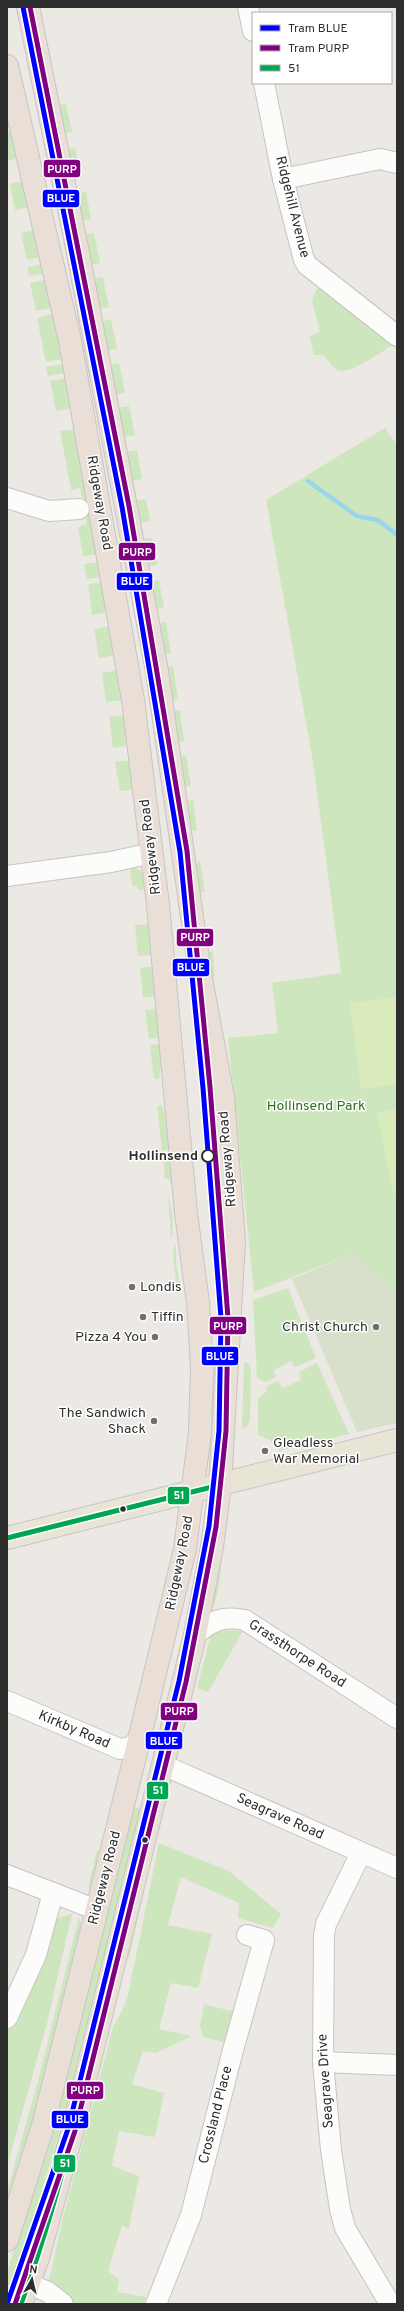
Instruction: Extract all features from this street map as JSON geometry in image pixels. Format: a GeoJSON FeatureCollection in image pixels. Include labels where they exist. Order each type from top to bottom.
{"type":"FeatureCollection","features":[{"type":"Feature","properties":{"kind":"highway","name":"Ridgeway Road"},"geometry":{"type":"LineString","coordinates":[[25,2294],[73,2129],[195,1635],[212,1547],[220,1485],[234,1241],[223,1097],[200,974],[186,859],[157,670],[79,258],[28,7]]}},
{"type":"Feature","properties":{"kind":"highway","name":"Ridgeway Road"},"geometry":{"type":"LineString","coordinates":[[7,66],[75,371],[133,700],[152,854],[186,1213],[198,1303],[202,1367],[200,1432],[185,1548],[44,2122],[7,2240]]}},
{"type":"Feature","properties":{"kind":"main road"},"geometry":{"type":"LineString","coordinates":[[7,1538],[397,1440]]}},
{"type":"Feature","properties":{"kind":"street"},"geometry":{"type":"LineString","coordinates":[[248,7],[252,26]]}},
{"type":"Feature","properties":{"kind":"street","name":"Ridgehill Avenue"},"geometry":{"type":"LineString","coordinates":[[264,84],[283,179],[304,260],[307,265],[397,336]]}},
{"type":"Feature","properties":{"kind":"street"},"geometry":{"type":"LineString","coordinates":[[283,179],[380,159],[397,163]]}},
{"type":"Feature","properties":{"kind":"street"},"geometry":{"type":"LineString","coordinates":[[7,498],[49,511],[79,508]]}},
{"type":"Feature","properties":{"kind":"street"},"geometry":{"type":"LineString","coordinates":[[7,876],[111,862],[152,854]]}},
{"type":"Feature","properties":{"kind":"street","name":"Grassthorpe Road"},"geometry":{"type":"LineString","coordinates":[[195,1635],[216,1620],[224,1617],[245,1620],[397,1718]]}},
{"type":"Feature","properties":{"kind":"street","name":"Kirkby Road"},"geometry":{"type":"LineString","coordinates":[[7,1701],[91,1738],[122,1749],[131,1747],[139,1739]]}},
{"type":"Feature","properties":{"kind":"street","name":"Seagrave Road"},"geometry":{"type":"LineString","coordinates":[[163,1765],[397,1868]]}},
{"type":"Feature","properties":{"kind":"street","name":"Seagrave Drive"},"geometry":{"type":"LineString","coordinates":[[361,1853],[326,1924],[324,1935],[323,2062],[331,2150],[340,2209],[345,2228],[390,2304]]}},
{"type":"Feature","properties":{"kind":"street"},"geometry":{"type":"LineString","coordinates":[[7,1875],[96,1910]]}},
{"type":"Feature","properties":{"kind":"street"},"geometry":{"type":"LineString","coordinates":[[7,2018],[36,1955],[53,1893]]}},
{"type":"Feature","properties":{"kind":"street","name":"Crossland Place"},"geometry":{"type":"LineString","coordinates":[[156,2304],[191,2215],[233,2050],[264,1940],[247,1935]]}},
{"type":"Feature","properties":{"kind":"street"},"geometry":{"type":"LineString","coordinates":[[323,2062],[397,2065]]}},
{"type":"Feature","properties":{"kind":"street"},"geometry":{"type":"LineString","coordinates":[[25,2294],[48,2292],[63,2304]]}},
{"type":"Feature","properties":{"kind":"street"},"geometry":{"type":"LineString","coordinates":[[390,2304],[397,2300]]}},
{"type":"Feature","properties":{"kind":"green space"},"geometry":{"type":"Polygon","coordinates":[[[66,103],[72,132],[62,134],[60,105],[66,103]]]}},
{"type":"Feature","properties":{"kind":"green space"},"geometry":{"type":"Polygon","coordinates":[[[13,130],[19,158],[7,161],[7,132],[13,130]]]}},
{"type":"Feature","properties":{"kind":"green space"},"geometry":{"type":"Polygon","coordinates":[[[75,148],[82,177],[71,179],[65,150],[75,148]]]}},
{"type":"Feature","properties":{"kind":"green space"},"geometry":{"type":"Polygon","coordinates":[[[25,181],[30,207],[15,210],[10,184],[25,181]]]}},
{"type":"Feature","properties":{"kind":"green space"},"geometry":{"type":"Polygon","coordinates":[[[86,192],[91,219],[79,222],[74,194],[86,192]]]}},
{"type":"Feature","properties":{"kind":"green space"},"geometry":{"type":"Polygon","coordinates":[[[37,229],[43,256],[27,260],[21,233],[37,229]]]}},
{"type":"Feature","properties":{"kind":"green space"},"geometry":{"type":"Polygon","coordinates":[[[94,233],[100,263],[89,265],[82,235],[94,233]]]}},
{"type":"Feature","properties":{"kind":"green space"},"geometry":{"type":"Polygon","coordinates":[[[43,264],[45,273],[29,276],[27,267],[43,264]]]}},
{"type":"Feature","properties":{"kind":"green space"},"geometry":{"type":"Polygon","coordinates":[[[103,277],[109,307],[97,309],[91,279],[103,277]]]}},
{"type":"Feature","properties":{"kind":"green space"},"geometry":{"type":"Polygon","coordinates":[[[46,280],[52,308],[36,311],[30,283],[46,280]]]}},
{"type":"Feature","properties":{"kind":"green space"},"geometry":{"type":"Polygon","coordinates":[[[320,288],[392,345],[367,361],[353,368],[341,371],[338,371],[331,365],[323,355],[314,355],[309,336],[320,332],[312,301],[316,290],[320,288]]]}},
{"type":"Feature","properties":{"kind":"green space"},"geometry":{"type":"Polygon","coordinates":[[[53,314],[62,359],[46,362],[37,318],[53,314]]]}},
{"type":"Feature","properties":{"kind":"green space"},"geometry":{"type":"Polygon","coordinates":[[[111,319],[117,349],[105,351],[99,322],[111,319]]]}},
{"type":"Feature","properties":{"kind":"green space"},"geometry":{"type":"Polygon","coordinates":[[[119,363],[125,393],[114,395],[108,365],[119,363]]]}},
{"type":"Feature","properties":{"kind":"green space"},"geometry":{"type":"Polygon","coordinates":[[[63,364],[65,373],[48,376],[46,367],[63,364]]]}},
{"type":"Feature","properties":{"kind":"green space"},"geometry":{"type":"Polygon","coordinates":[[[67,378],[72,408],[56,411],[50,381],[67,378]]]}},
{"type":"Feature","properties":{"kind":"green space"},"geometry":{"type":"Polygon","coordinates":[[[129,406],[135,435],[121,437],[116,408],[129,406]]]}},
{"type":"Feature","properties":{"kind":"green space","name":"Hollinsend Park"},"geometry":{"type":"Polygon","coordinates":[[[385,428],[397,445],[397,1295],[352,1254],[254,1292],[228,1038],[278,1033],[272,983],[341,973],[313,762],[266,500],[385,428]]]}},
{"type":"Feature","properties":{"kind":"green space"},"geometry":{"type":"Polygon","coordinates":[[[76,429],[99,554],[83,556],[78,527],[87,524],[80,488],[71,490],[60,431],[76,429]]]}},
{"type":"Feature","properties":{"kind":"green space"},"geometry":{"type":"Polygon","coordinates":[[[137,450],[142,479],[129,481],[124,452],[137,450]]]}},
{"type":"Feature","properties":{"kind":"green space"},"geometry":{"type":"Polygon","coordinates":[[[146,499],[150,521],[136,524],[132,501],[146,499]]]}},
{"type":"Feature","properties":{"kind":"green space"},"geometry":{"type":"Polygon","coordinates":[[[152,538],[157,565],[145,567],[140,539],[152,538]]]}},
{"type":"Feature","properties":{"kind":"green space"},"geometry":{"type":"Polygon","coordinates":[[[100,562],[102,577],[87,579],[84,564],[100,562]]]}},
{"type":"Feature","properties":{"kind":"green space"},"geometry":{"type":"Polygon","coordinates":[[[159,580],[164,608],[152,610],[148,582],[159,580]]]}},
{"type":"Feature","properties":{"kind":"green space"},"geometry":{"type":"Polygon","coordinates":[[[104,582],[109,612],[92,615],[88,584],[104,582]]]}},
{"type":"Feature","properties":{"kind":"green space"},"geometry":{"type":"Polygon","coordinates":[[[166,622],[171,653],[161,655],[155,624],[166,622]]]}},
{"type":"Feature","properties":{"kind":"green space"},"geometry":{"type":"Polygon","coordinates":[[[112,626],[116,655],[99,658],[94,629],[112,626]]]}},
{"type":"Feature","properties":{"kind":"green space"},"geometry":{"type":"Polygon","coordinates":[[[173,666],[178,699],[168,701],[163,668],[173,666]]]}},
{"type":"Feature","properties":{"kind":"green space"},"geometry":{"type":"Polygon","coordinates":[[[119,670],[124,700],[106,702],[102,673],[119,670]]]}},
{"type":"Feature","properties":{"kind":"green space"},"geometry":{"type":"Polygon","coordinates":[[[180,710],[184,741],[174,742],[170,711],[180,710]]]}},
{"type":"Feature","properties":{"kind":"green space"},"geometry":{"type":"Polygon","coordinates":[[[127,715],[131,745],[113,748],[109,717],[127,715]]]}},
{"type":"Feature","properties":{"kind":"green space"},"geometry":{"type":"Polygon","coordinates":[[[186,755],[191,786],[181,787],[177,756],[186,755]]]}},
{"type":"Feature","properties":{"kind":"green space"},"geometry":{"type":"Polygon","coordinates":[[[132,760],[131,790],[120,791],[115,762],[132,760]]]}},
{"type":"Feature","properties":{"kind":"green space"},"geometry":{"type":"Polygon","coordinates":[[[193,800],[197,830],[192,831],[183,801],[193,800]]]}},
{"type":"Feature","properties":{"kind":"green space"},"geometry":{"type":"Polygon","coordinates":[[[200,861],[205,892],[197,893],[197,863],[200,861]]]}},
{"type":"Feature","properties":{"kind":"green space"},"geometry":{"type":"Polygon","coordinates":[[[130,867],[141,871],[147,889],[138,890],[137,886],[132,886],[130,867]]]}},
{"type":"Feature","properties":{"kind":"green space"},"geometry":{"type":"Polygon","coordinates":[[[150,924],[154,955],[138,956],[135,925],[150,924]]]}},
{"type":"Feature","properties":{"kind":"green space"},"geometry":{"type":"Polygon","coordinates":[[[213,951],[215,976],[208,977],[204,953],[213,951]]]}},
{"type":"Feature","properties":{"kind":"green space"},"geometry":{"type":"Polygon","coordinates":[[[155,966],[158,996],[143,998],[140,968],[155,966]]]}},
{"type":"Feature","properties":{"kind":"green space"},"geometry":{"type":"Polygon","coordinates":[[[397,997],[397,1084],[361,1089],[350,1003],[397,997]]]}},
{"type":"Feature","properties":{"kind":"green space"},"geometry":{"type":"Polygon","coordinates":[[[160,1008],[163,1037],[149,1039],[145,1010],[160,1008]]]}},
{"type":"Feature","properties":{"kind":"green space"},"geometry":{"type":"Polygon","coordinates":[[[162,1044],[164,1048],[159,1079],[154,1079],[150,1045],[162,1044]]]}},
{"type":"Feature","properties":{"kind":"green space"},"geometry":{"type":"Polygon","coordinates":[[[162,1105],[172,1145],[169,1149],[162,1151],[157,1106],[162,1105]]]}},
{"type":"Feature","properties":{"kind":"green space"},"geometry":{"type":"Polygon","coordinates":[[[397,1109],[397,1192],[393,1193],[377,1113],[397,1109]]]}},
{"type":"Feature","properties":{"kind":"green space"},"geometry":{"type":"Polygon","coordinates":[[[163,1157],[172,1158],[174,1196],[169,1178],[165,1179],[163,1157]]]}},
{"type":"Feature","properties":{"kind":"green space"},"geometry":{"type":"Polygon","coordinates":[[[168,1193],[173,1218],[172,1239],[171,1238],[168,1193]]]}},
{"type":"Feature","properties":{"kind":"green space"},"geometry":{"type":"Polygon","coordinates":[[[176,1243],[176,1263],[180,1284],[177,1294],[173,1252],[176,1243]]]}},
{"type":"Feature","properties":{"kind":"green space"},"geometry":{"type":"Polygon","coordinates":[[[352,1254],[397,1295],[397,1423],[357,1432],[292,1279],[352,1254]]]}},
{"type":"Feature","properties":{"kind":"green space"},"geometry":{"type":"Polygon","coordinates":[[[288,1288],[316,1358],[295,1367],[291,1361],[274,1370],[276,1377],[265,1382],[257,1378],[253,1300],[288,1288]]]}},
{"type":"Feature","properties":{"kind":"green space"},"geometry":{"type":"Polygon","coordinates":[[[244,1362],[248,1363],[251,1368],[250,1417],[249,1423],[245,1428],[242,1428],[244,1362]]]}},
{"type":"Feature","properties":{"kind":"green space"},"geometry":{"type":"Polygon","coordinates":[[[317,1363],[349,1434],[279,1451],[270,1440],[258,1435],[258,1398],[266,1392],[267,1386],[278,1381],[283,1388],[301,1380],[299,1372],[317,1363]]]}},
{"type":"Feature","properties":{"kind":"green space"},"geometry":{"type":"Polygon","coordinates":[[[220,1559],[220,1579],[214,1605],[208,1615],[220,1559]]]}},
{"type":"Feature","properties":{"kind":"green space"},"geometry":{"type":"Polygon","coordinates":[[[227,1630],[243,1631],[208,1692],[197,1688],[211,1634],[227,1630]]]}},
{"type":"Feature","properties":{"kind":"green space"},"geometry":{"type":"Polygon","coordinates":[[[133,1807],[141,1809],[61,2126],[23,2252],[7,2291],[7,2272],[35,2187],[133,1807]]]}},
{"type":"Feature","properties":{"kind":"green space"},"geometry":{"type":"Polygon","coordinates":[[[159,1843],[229,1871],[281,1914],[273,1928],[238,1918],[239,1903],[181,1877],[168,1925],[212,1934],[198,1988],[171,1983],[159,2029],[192,2036],[156,2053],[143,2051],[132,2084],[164,2093],[155,2137],[119,2131],[112,2166],[139,2176],[129,2229],[122,2226],[108,2271],[119,2280],[117,2292],[146,2297],[144,2304],[74,2304],[49,2280],[63,2218],[113,2027],[123,2009],[128,1995],[159,1843]]]}},
{"type":"Feature","properties":{"kind":"green space"},"geometry":{"type":"Polygon","coordinates":[[[97,1850],[99,1850],[93,1889],[88,1887],[97,1850]]]}},
{"type":"Feature","properties":{"kind":"green space"},"geometry":{"type":"Polygon","coordinates":[[[152,1852],[129,1959],[127,1958],[129,1938],[152,1852]]]}},
{"type":"Feature","properties":{"kind":"green space"},"geometry":{"type":"Polygon","coordinates":[[[72,1914],[47,2023],[7,2167],[7,2029],[41,1960],[51,1923],[57,1918],[72,1914]]]}},
{"type":"Feature","properties":{"kind":"green space"},"geometry":{"type":"Polygon","coordinates":[[[79,1917],[84,1931],[7,2218],[7,2192],[38,2081],[79,1917]]]}},
{"type":"Feature","properties":{"kind":"green space"},"geometry":{"type":"Polygon","coordinates":[[[204,2004],[235,2012],[227,2043],[203,2037],[200,2026],[204,2004]]]}},
{"type":"Feature","properties":{"kind":"waterway"},"geometry":{"type":"LineString","coordinates":[[308,481],[357,516],[378,520],[397,535]]}},
{"type":"Feature","properties":{"kind":"tram line","name":"BLUE"},"geometry":{"type":"LineString","coordinates":[[7,2304],[68,2129],[179,1681],[209,1526],[219,1431],[221,1318],[203,1088],[180,852],[122,507],[23,7]]}},
{"type":"Feature","properties":{"kind":"tram line","name":"PURP"},"geometry":{"type":"LineString","coordinates":[[15,2304],[75,2131],[186,1682],[216,1527],[226,1431],[228,1318],[210,1087],[187,851],[129,506],[30,7]]}},
{"type":"Feature","properties":{"kind":"transit line","name":"51"},"geometry":{"type":"LineString","coordinates":[[7,1538],[220,1485],[202,1596],[191,1651],[165,1760],[65,2163],[52,2211],[21,2304]]}},
{"type":"Feature","properties":{"kind":"place","name":"Hollinsend"},"geometry":{"type":"Point","coordinates":[208,1156]}},
{"type":"Feature","properties":{"kind":"place","name":"Londis"},"geometry":{"type":"Point","coordinates":[132,1287]}},
{"type":"Feature","properties":{"kind":"place","name":"Tiffin"},"geometry":{"type":"Point","coordinates":[143,1317]}},
{"type":"Feature","properties":{"kind":"place","name":"Christ Church"},"geometry":{"type":"Point","coordinates":[376,1327]}},
{"type":"Feature","properties":{"kind":"place","name":"Pizza 4 You"},"geometry":{"type":"Point","coordinates":[155,1337]}},
{"type":"Feature","properties":{"kind":"place","name":"The Sandwich Shack"},"geometry":{"type":"Point","coordinates":[154,1421]}},
{"type":"Feature","properties":{"kind":"place","name":"Gleadless War Memorial"},"geometry":{"type":"Point","coordinates":[265,1451]}}]}
